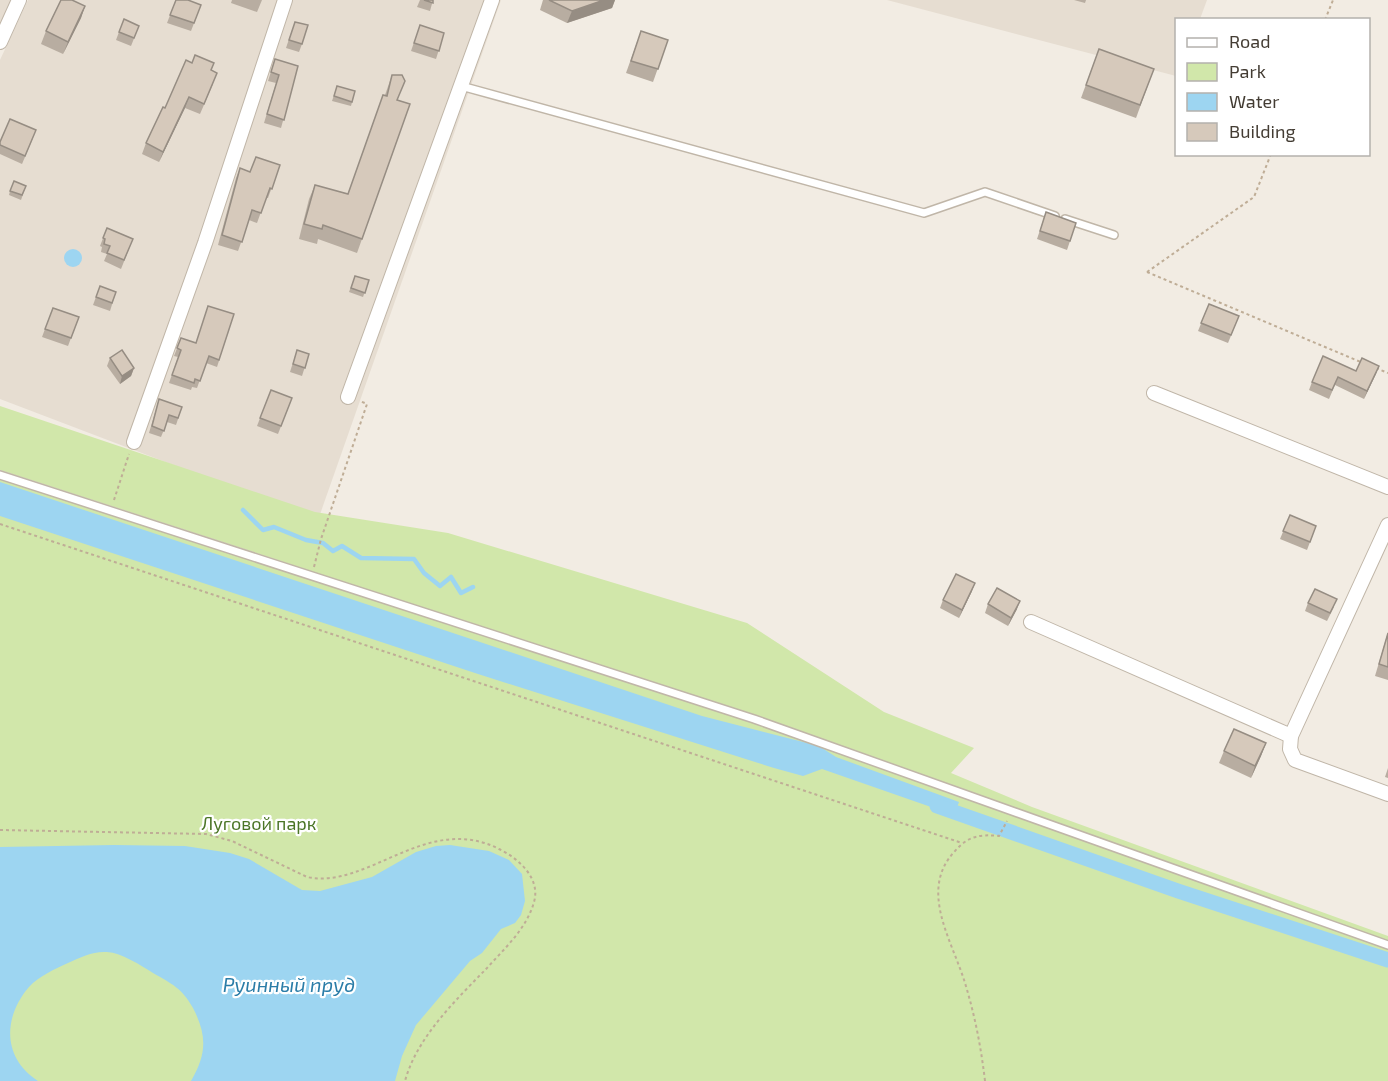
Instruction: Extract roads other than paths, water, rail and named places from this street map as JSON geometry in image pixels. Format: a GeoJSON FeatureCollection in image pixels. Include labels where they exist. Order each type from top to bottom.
{"type":"FeatureCollection","features":[{"type":"Feature","properties":{"kind":"street"},"geometry":{"type":"LineString","coordinates":[[0,42],[19,0]]}},
{"type":"Feature","properties":{"kind":"street"},"geometry":{"type":"LineString","coordinates":[[134,442],[206,243],[285,0]]}},
{"type":"Feature","properties":{"kind":"street"},"geometry":{"type":"LineString","coordinates":[[348,397],[492,0]]}},
{"type":"Feature","properties":{"kind":"street"},"geometry":{"type":"LineString","coordinates":[[1154,393],[1388,487]]}},
{"type":"Feature","properties":{"kind":"street"},"geometry":{"type":"LineString","coordinates":[[1388,525],[1292,736],[1290,749],[1295,760],[1388,794]]}},
{"type":"Feature","properties":{"kind":"street"},"geometry":{"type":"LineString","coordinates":[[1031,622],[1292,736]]}},
{"type":"Feature","properties":{"kind":"lane"},"geometry":{"type":"LineString","coordinates":[[461,86],[924,213],[985,192],[1114,235]]}},
{"type":"Feature","properties":{"kind":"lane"},"geometry":{"type":"LineString","coordinates":[[0,475],[775,726],[1388,945]]}},
{"type":"Feature","properties":{"kind":"water"},"geometry":{"type":"Polygon","coordinates":[[[73,249],[79,252],[82,258],[79,264],[73,267],[67,264],[64,258],[67,252],[73,249]]]}},
{"type":"Feature","properties":{"kind":"water"},"geometry":{"type":"Polygon","coordinates":[[[0,482],[702,716],[819,746],[836,757],[959,802],[954,815],[822,769],[803,776],[774,768],[478,674],[0,516],[0,482]]]}},
{"type":"Feature","properties":{"kind":"water","name":"Руинный пруд"},"geometry":{"type":"Polygon","coordinates":[[[450,845],[489,851],[509,860],[522,874],[525,901],[521,915],[515,923],[501,929],[482,953],[470,961],[416,1025],[402,1056],[395,1081],[191,1081],[200,1062],[203,1036],[198,1018],[189,1001],[176,987],[137,963],[113,953],[97,952],[42,976],[29,987],[14,1011],[10,1037],[12,1049],[18,1061],[26,1072],[38,1081],[0,1081],[0,847],[185,846],[230,853],[249,859],[302,890],[320,891],[372,877],[416,852],[436,846],[450,845]]]}},
{"type":"Feature","properties":{"kind":"waterway"},"geometry":{"type":"LineString","coordinates":[[243,510],[263,530],[274,527],[306,540],[323,543],[333,551],[342,546],[361,558],[414,559],[424,573],[440,586],[451,577],[461,593],[473,587]]}},
{"type":"Feature","properties":{"kind":"waterway"},"geometry":{"type":"LineString","coordinates":[[937,806],[1178,891],[1388,960]]}},
{"type":"Feature","properties":{"kind":"park label","name":"Луговой парк"},"geometry":{"type":"Point","coordinates":[259,824]}}]}
